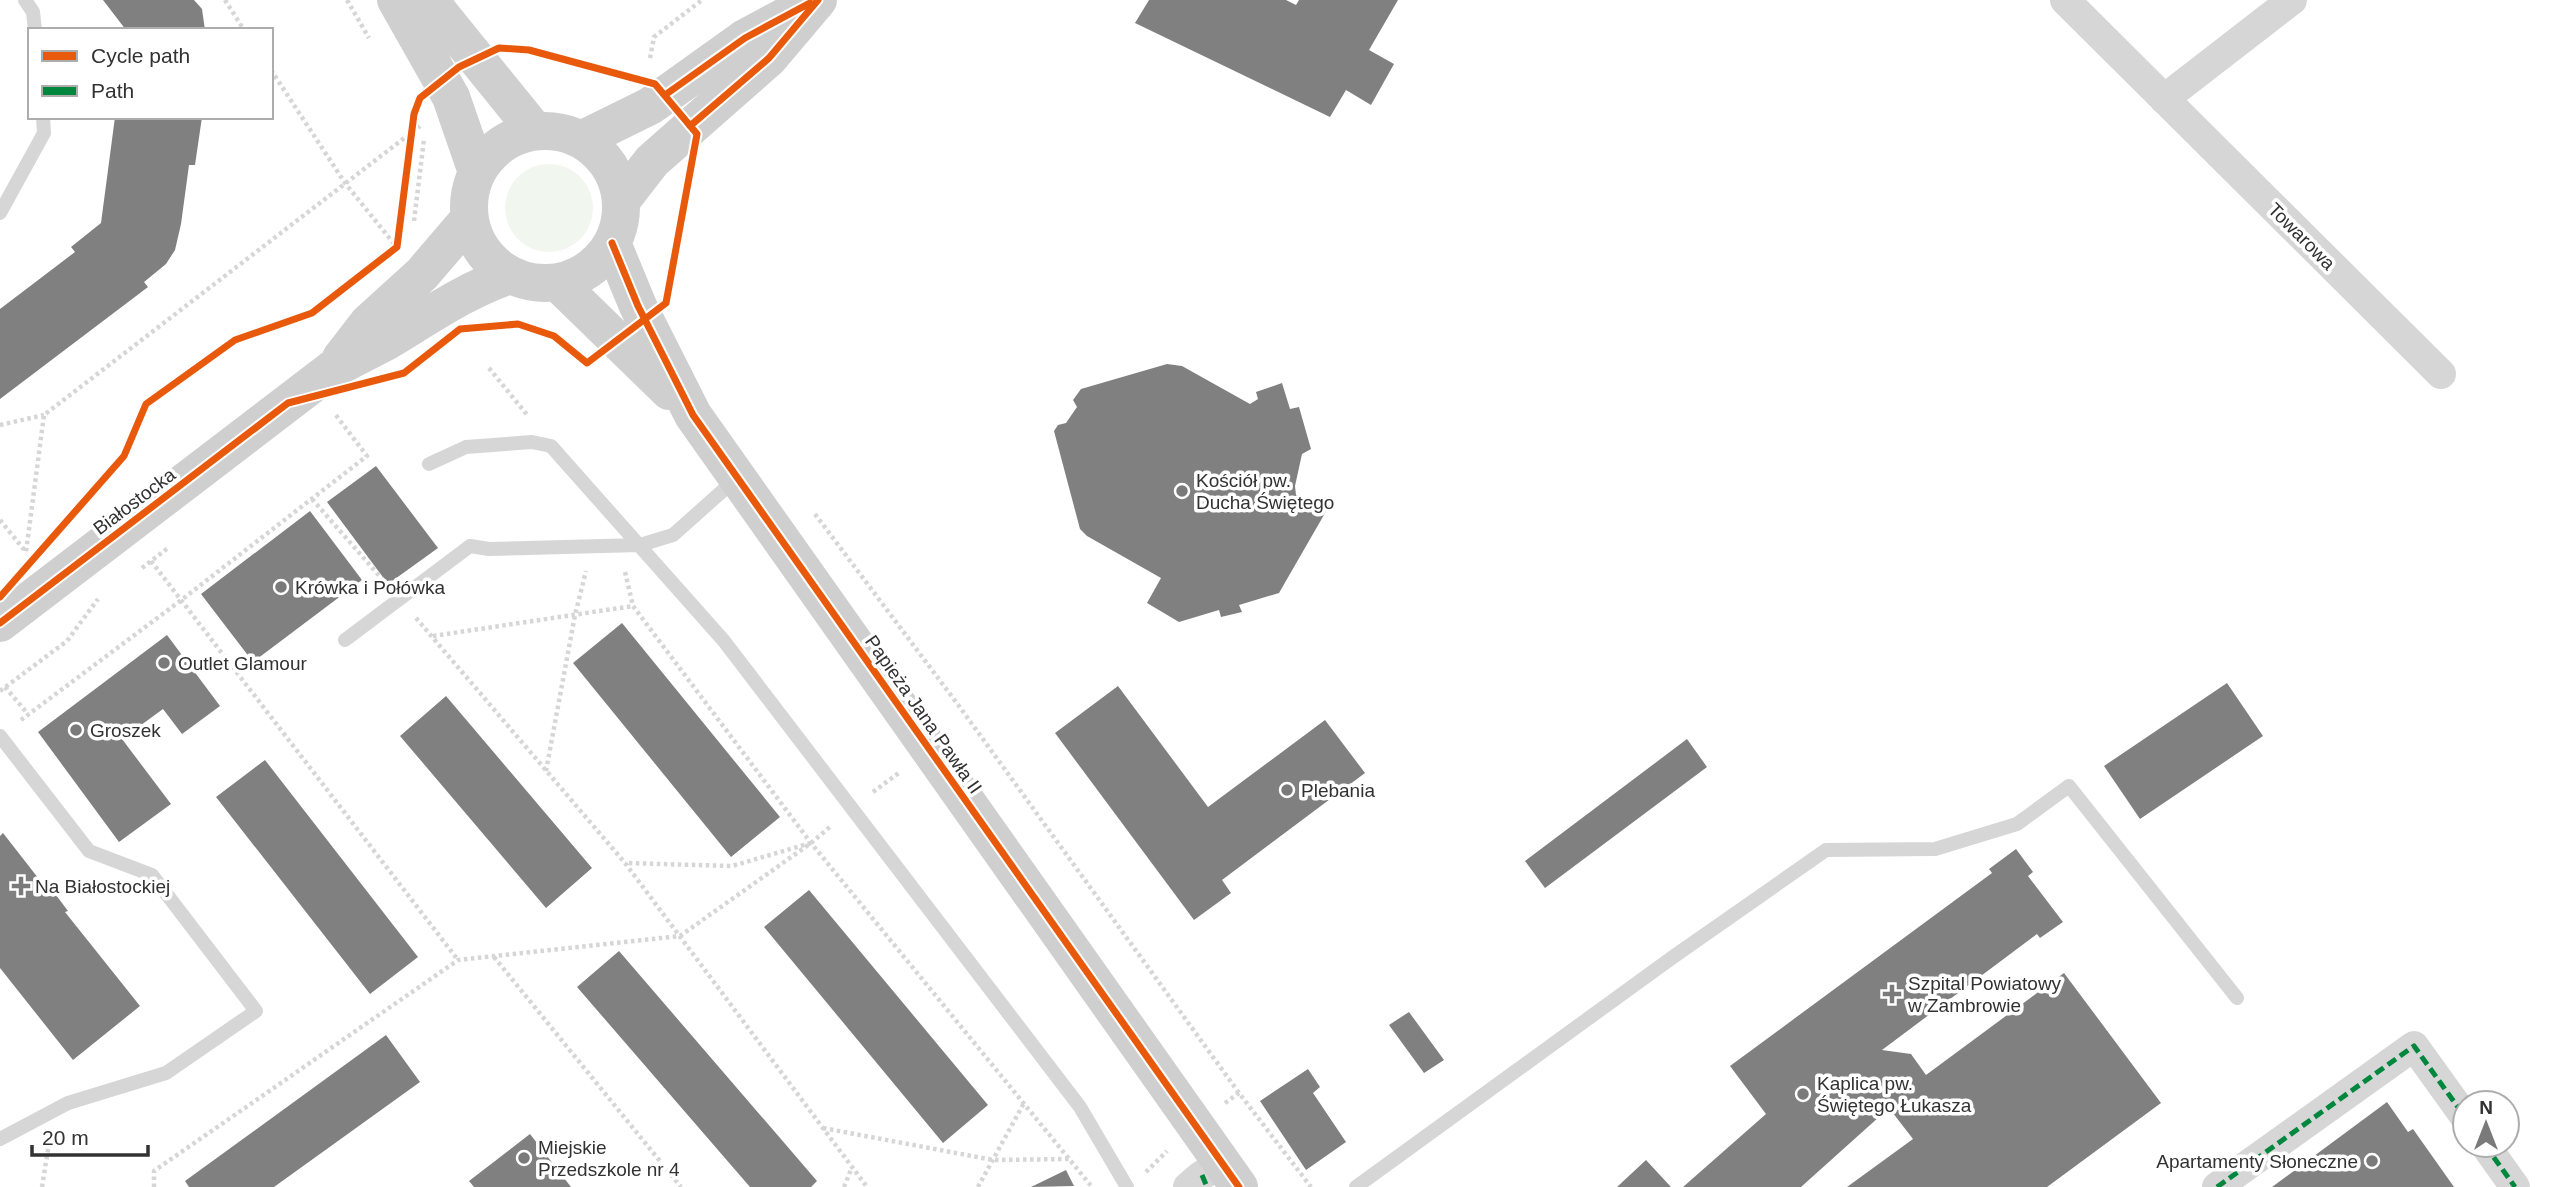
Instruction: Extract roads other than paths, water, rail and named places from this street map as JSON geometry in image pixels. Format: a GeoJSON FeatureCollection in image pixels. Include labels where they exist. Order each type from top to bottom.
{"type":"FeatureCollection","features":[{"type":"Feature","properties":{"kind":"main road"},"geometry":{"type":"LineString","coordinates":[[396,0],[451,97],[477,172]]}},
{"type":"Feature","properties":{"kind":"main road"},"geometry":{"type":"LineString","coordinates":[[429,0],[536,131]]}},
{"type":"Feature","properties":{"kind":"main road"},"geometry":{"type":"LineString","coordinates":[[581,140],[649,106],[655,88],[817,0]]}},
{"type":"Feature","properties":{"kind":"main road"},"geometry":{"type":"LineString","coordinates":[[621,201],[652,161],[769,58],[817,0]]}},
{"type":"Feature","properties":{"kind":"main road"},"geometry":{"type":"LineString","coordinates":[[536,131],[559,133],[581,140],[601,156],[615,177],[621,201],[620,223],[612,243],[598,262],[579,275],[557,282],[533,283],[510,275],[491,261],[477,241],[469,219],[469,195],[477,172],[492,152],[512,138],[536,131]]}},
{"type":"Feature","properties":{"kind":"main road","name":"Białostocka"},"geometry":{"type":"LineString","coordinates":[[331,370],[368,323],[422,274],[469,219]]}},
{"type":"Feature","properties":{"kind":"main road","name":"Papieża Jana Pawła II"},"geometry":{"type":"LineString","coordinates":[[612,243],[638,306],[693,415],[1230,1175]]}},
{"type":"Feature","properties":{"kind":"main road","name":"Białostocka"},"geometry":{"type":"LineString","coordinates":[[0,623],[331,370],[389,340],[444,305],[485,284],[510,275]]}},
{"type":"Feature","properties":{"kind":"main road","name":"Papieża Jana Pawła II"},"geometry":{"type":"LineString","coordinates":[[557,282],[693,415]]}},
{"type":"Feature","properties":{"kind":"street","name":"Towarowa"},"geometry":{"type":"LineString","coordinates":[[2065,0],[2441,374]]}},
{"type":"Feature","properties":{"kind":"street"},"geometry":{"type":"LineString","coordinates":[[2164,99],[2292,0]]}},
{"type":"Feature","properties":{"kind":"street"},"geometry":{"type":"LineString","coordinates":[[2217,1187],[2414,1046],[2451,1098]]}},
{"type":"Feature","properties":{"kind":"street"},"geometry":{"type":"LineString","coordinates":[[2495,1159],[2515,1187]]}},
{"type":"Feature","properties":{"kind":"street"},"geometry":{"type":"LineString","coordinates":[[1188,1187],[1202,1175],[1230,1175]]}},
{"type":"Feature","properties":{"kind":"lane"},"geometry":{"type":"LineString","coordinates":[[25,0],[33,12],[35,28]]}},
{"type":"Feature","properties":{"kind":"lane"},"geometry":{"type":"LineString","coordinates":[[0,213],[44,133],[43,119]]}},
{"type":"Feature","properties":{"kind":"lane"},"geometry":{"type":"LineString","coordinates":[[429,464],[467,447],[532,442],[551,446],[724,641],[1080,1107],[1127,1187]]}},
{"type":"Feature","properties":{"kind":"lane"},"geometry":{"type":"LineString","coordinates":[[345,640],[470,546],[489,549],[640,545],[673,535],[738,478]]}},
{"type":"Feature","properties":{"kind":"lane"},"geometry":{"type":"LineString","coordinates":[[0,736],[89,851],[152,875],[256,1012],[166,1073],[68,1103],[0,1139]]}},
{"type":"Feature","properties":{"kind":"lane"},"geometry":{"type":"LineString","coordinates":[[1356,1187],[1673,957],[1826,850],[1936,849],[2017,824],[2069,786],[2237,998]]}},
{"type":"Feature","properties":{"kind":"place","name":"Kościół pw. Ducha Świętego"},"geometry":{"type":"Point","coordinates":[1182,491]}},
{"type":"Feature","properties":{"kind":"place","name":"Krówka i Połówka"},"geometry":{"type":"Point","coordinates":[281,587]}},
{"type":"Feature","properties":{"kind":"place","name":"Outlet Glamour"},"geometry":{"type":"Point","coordinates":[164,663]}},
{"type":"Feature","properties":{"kind":"place","name":"Groszek"},"geometry":{"type":"Point","coordinates":[76,730]}},
{"type":"Feature","properties":{"kind":"place","name":"Plebania"},"geometry":{"type":"Point","coordinates":[1287,790]}},
{"type":"Feature","properties":{"kind":"place","name":"Na Białostockiej"},"geometry":{"type":"Point","coordinates":[21,886]}},
{"type":"Feature","properties":{"kind":"place","name":"Szpital Powiatowy w Zambrowie"},"geometry":{"type":"Point","coordinates":[1892,994]}},
{"type":"Feature","properties":{"kind":"place","name":"Kaplica pw. Świętego Łukasza"},"geometry":{"type":"Point","coordinates":[1803,1094]}},
{"type":"Feature","properties":{"kind":"place","name":"Miejskie Przedszkole nr 4"},"geometry":{"type":"Point","coordinates":[524,1158]}},
{"type":"Feature","properties":{"kind":"place","name":"Apartamenty Słoneczne"},"geometry":{"type":"Point","coordinates":[2372,1161]}}]}
